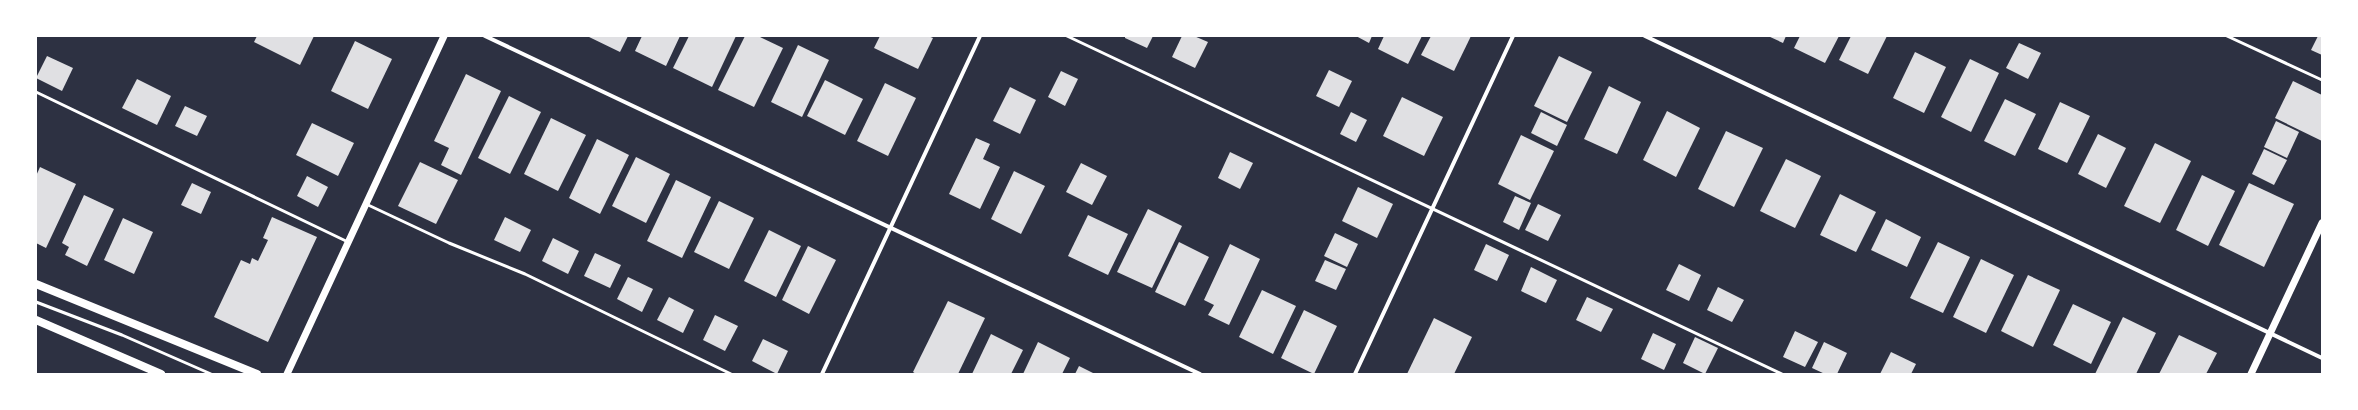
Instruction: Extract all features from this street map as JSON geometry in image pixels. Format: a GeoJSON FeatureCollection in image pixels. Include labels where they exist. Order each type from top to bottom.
{"type":"FeatureCollection","features":[{"type":"Feature","properties":{"kind":"main road"},"geometry":{"type":"LineString","coordinates":[[36,284],[257,374]]}},
{"type":"Feature","properties":{"kind":"main road"},"geometry":{"type":"LineString","coordinates":[[36,320],[161,374]]}},
{"type":"Feature","properties":{"kind":"street"},"geometry":{"type":"LineString","coordinates":[[287,374],[444,36]]}},
{"type":"Feature","properties":{"kind":"street"},"geometry":{"type":"LineString","coordinates":[[485,36],[1200,374]]}},
{"type":"Feature","properties":{"kind":"street"},"geometry":{"type":"LineString","coordinates":[[822,374],[980,36]]}},
{"type":"Feature","properties":{"kind":"street"},"geometry":{"type":"LineString","coordinates":[[1355,374],[1513,36]]}},
{"type":"Feature","properties":{"kind":"street"},"geometry":{"type":"LineString","coordinates":[[1645,36],[2322,358]]}},
{"type":"Feature","properties":{"kind":"street"},"geometry":{"type":"LineString","coordinates":[[2251,374],[2322,223]]}},
{"type":"Feature","properties":{"kind":"lane"},"geometry":{"type":"LineString","coordinates":[[1067,36],[1782,374]]}},
{"type":"Feature","properties":{"kind":"lane"},"geometry":{"type":"LineString","coordinates":[[2227,36],[2322,80]]}},
{"type":"Feature","properties":{"kind":"lane"},"geometry":{"type":"LineString","coordinates":[[36,92],[348,243]]}},
{"type":"Feature","properties":{"kind":"lane"},"geometry":{"type":"LineString","coordinates":[[366,204],[449,243],[525,274],[731,374]]}},
{"type":"Feature","properties":{"kind":"lane"},"geometry":{"type":"LineString","coordinates":[[36,302],[122,335],[211,374]]}},
{"type":"Feature","properties":{"kind":"building"},"geometry":{"type":"Polygon","coordinates":[[[257,36],[314,36],[300,65],[254,42],[257,36]]]}},
{"type":"Feature","properties":{"kind":"building"},"geometry":{"type":"Polygon","coordinates":[[[587,36],[628,36],[620,52],[587,36]]]}},
{"type":"Feature","properties":{"kind":"building"},"geometry":{"type":"Polygon","coordinates":[[[642,36],[680,36],[666,66],[635,51],[642,36]]]}},
{"type":"Feature","properties":{"kind":"building"},"geometry":{"type":"Polygon","coordinates":[[[689,36],[736,36],[712,87],[673,68],[689,36]]]}},
{"type":"Feature","properties":{"kind":"building"},"geometry":{"type":"Polygon","coordinates":[[[745,36],[758,36],[783,48],[754,107],[718,90],[745,36]]]}},
{"type":"Feature","properties":{"kind":"building"},"geometry":{"type":"Polygon","coordinates":[[[880,36],[928,36],[933,38],[918,69],[874,48],[880,36]]]}},
{"type":"Feature","properties":{"kind":"building"},"geometry":{"type":"Polygon","coordinates":[[[1125,36],[1153,36],[1147,48],[1125,38],[1125,36]]]}},
{"type":"Feature","properties":{"kind":"building"},"geometry":{"type":"Polygon","coordinates":[[[1182,36],[1194,36],[1208,42],[1195,68],[1172,57],[1182,36]]]}},
{"type":"Feature","properties":{"kind":"building"},"geometry":{"type":"Polygon","coordinates":[[[1356,36],[1372,36],[1369,43],[1356,36]]]}},
{"type":"Feature","properties":{"kind":"building"},"geometry":{"type":"Polygon","coordinates":[[[1384,36],[1422,36],[1408,64],[1378,49],[1384,36]]]}},
{"type":"Feature","properties":{"kind":"building"},"geometry":{"type":"Polygon","coordinates":[[[1431,36],[1471,36],[1454,71],[1421,55],[1431,36]]]}},
{"type":"Feature","properties":{"kind":"building"},"geometry":{"type":"Polygon","coordinates":[[[1768,36],[1786,36],[1783,43],[1768,36]]]}},
{"type":"Feature","properties":{"kind":"building"},"geometry":{"type":"Polygon","coordinates":[[[1800,36],[1839,36],[1825,63],[1794,48],[1800,36]]]}},
{"type":"Feature","properties":{"kind":"building"},"geometry":{"type":"Polygon","coordinates":[[[1851,36],[1887,36],[1868,74],[1839,60],[1851,36]]]}},
{"type":"Feature","properties":{"kind":"building"},"geometry":{"type":"Polygon","coordinates":[[[2318,36],[2322,36],[2322,55],[2311,50],[2318,36]]]}},
{"type":"Feature","properties":{"kind":"building"},"geometry":{"type":"Polygon","coordinates":[[[355,41],[392,59],[368,109],[331,91],[355,41]]]}},
{"type":"Feature","properties":{"kind":"building"},"geometry":{"type":"Polygon","coordinates":[[[2019,43],[2041,53],[2028,79],[2006,68],[2019,43]]]}},
{"type":"Feature","properties":{"kind":"building"},"geometry":{"type":"Polygon","coordinates":[[[798,45],[829,60],[802,117],[771,102],[798,45]]]}},
{"type":"Feature","properties":{"kind":"building"},"geometry":{"type":"Polygon","coordinates":[[[1915,52],[1946,67],[1924,113],[1893,98],[1915,52]]]}},
{"type":"Feature","properties":{"kind":"building"},"geometry":{"type":"Polygon","coordinates":[[[47,56],[73,68],[62,91],[36,78],[47,56]]]}},
{"type":"Feature","properties":{"kind":"building"},"geometry":{"type":"Polygon","coordinates":[[[1559,56],[1592,72],[1567,122],[1534,106],[1559,56]]]}},
{"type":"Feature","properties":{"kind":"building"},"geometry":{"type":"Polygon","coordinates":[[[1970,59],[1999,73],[1971,132],[1941,117],[1970,59]]]}},
{"type":"Feature","properties":{"kind":"building"},"geometry":{"type":"Polygon","coordinates":[[[1329,70],[1352,81],[1339,107],[1316,96],[1329,70]]]}},
{"type":"Feature","properties":{"kind":"building"},"geometry":{"type":"Polygon","coordinates":[[[1061,71],[1078,79],[1065,106],[1048,97],[1061,71]]]}},
{"type":"Feature","properties":{"kind":"building"},"geometry":{"type":"Polygon","coordinates":[[[466,74],[501,91],[461,175],[441,165],[449,148],[434,141],[466,74]]]}},
{"type":"Feature","properties":{"kind":"building"},"geometry":{"type":"Polygon","coordinates":[[[137,79],[171,96],[157,125],[122,108],[137,79]]]}},
{"type":"Feature","properties":{"kind":"building"},"geometry":{"type":"Polygon","coordinates":[[[825,80],[863,99],[845,135],[807,116],[825,80]]]}},
{"type":"Feature","properties":{"kind":"building"},"geometry":{"type":"Polygon","coordinates":[[[2293,81],[2322,95],[2322,141],[2275,118],[2293,81]]]}},
{"type":"Feature","properties":{"kind":"building"},"geometry":{"type":"Polygon","coordinates":[[[885,83],[916,98],[888,156],[857,141],[885,83]]]}},
{"type":"Feature","properties":{"kind":"building"},"geometry":{"type":"Polygon","coordinates":[[[1609,86],[1641,102],[1617,154],[1584,139],[1609,86]]]}},
{"type":"Feature","properties":{"kind":"building"},"geometry":{"type":"Polygon","coordinates":[[[1010,87],[1036,100],[1020,134],[993,121],[1010,87]]]}},
{"type":"Feature","properties":{"kind":"building"},"geometry":{"type":"Polygon","coordinates":[[[509,96],[541,112],[510,174],[478,158],[509,96]]]}},
{"type":"Feature","properties":{"kind":"building"},"geometry":{"type":"Polygon","coordinates":[[[1402,97],[1443,117],[1424,156],[1383,136],[1402,97]]]}},
{"type":"Feature","properties":{"kind":"building"},"geometry":{"type":"Polygon","coordinates":[[[2005,99],[2036,114],[2015,156],[1984,141],[2005,99]]]}},
{"type":"Feature","properties":{"kind":"building"},"geometry":{"type":"Polygon","coordinates":[[[2060,102],[2090,116],[2067,163],[2038,149],[2060,102]]]}},
{"type":"Feature","properties":{"kind":"building"},"geometry":{"type":"Polygon","coordinates":[[[185,106],[207,116],[197,136],[175,126],[185,106]]]}},
{"type":"Feature","properties":{"kind":"building"},"geometry":{"type":"Polygon","coordinates":[[[1667,111],[1700,128],[1676,177],[1643,160],[1667,111]]]}},
{"type":"Feature","properties":{"kind":"building"},"geometry":{"type":"Polygon","coordinates":[[[1351,112],[1367,120],[1356,142],[1340,134],[1351,112]]]}},
{"type":"Feature","properties":{"kind":"building"},"geometry":{"type":"Polygon","coordinates":[[[1541,112],[1567,125],[1557,146],[1531,133],[1541,112]]]}},
{"type":"Feature","properties":{"kind":"building"},"geometry":{"type":"Polygon","coordinates":[[[551,118],[586,135],[558,191],[524,174],[551,118]]]}},
{"type":"Feature","properties":{"kind":"building"},"geometry":{"type":"Polygon","coordinates":[[[2276,121],[2299,132],[2287,158],[2264,147],[2276,121]]]}},
{"type":"Feature","properties":{"kind":"building"},"geometry":{"type":"Polygon","coordinates":[[[312,123],[354,143],[338,176],[296,155],[312,123]]]}},
{"type":"Feature","properties":{"kind":"building"},"geometry":{"type":"Polygon","coordinates":[[[1726,131],[1763,148],[1734,207],[1698,189],[1726,131]]]}},
{"type":"Feature","properties":{"kind":"building"},"geometry":{"type":"Polygon","coordinates":[[[2098,134],[2126,148],[2106,188],[2078,174],[2098,134]]]}},
{"type":"Feature","properties":{"kind":"building"},"geometry":{"type":"Polygon","coordinates":[[[1521,135],[1554,151],[1530,200],[1498,184],[1521,135]]]}},
{"type":"Feature","properties":{"kind":"building"},"geometry":{"type":"Polygon","coordinates":[[[976,138],[990,144],[983,159],[1000,167],[980,209],[949,194],[976,138]]]}},
{"type":"Feature","properties":{"kind":"building"},"geometry":{"type":"Polygon","coordinates":[[[597,139],[629,155],[600,214],[569,198],[597,139]]]}},
{"type":"Feature","properties":{"kind":"building"},"geometry":{"type":"Polygon","coordinates":[[[2155,143],[2191,161],[2160,223],[2124,206],[2155,143]]]}},
{"type":"Feature","properties":{"kind":"building"},"geometry":{"type":"Polygon","coordinates":[[[2264,149],[2287,160],[2274,185],[2252,174],[2264,149]]]}},
{"type":"Feature","properties":{"kind":"building"},"geometry":{"type":"Polygon","coordinates":[[[1230,152],[1253,163],[1240,189],[1218,178],[1230,152]]]}},
{"type":"Feature","properties":{"kind":"building"},"geometry":{"type":"Polygon","coordinates":[[[636,157],[670,174],[646,223],[612,206],[636,157]]]}},
{"type":"Feature","properties":{"kind":"building"},"geometry":{"type":"Polygon","coordinates":[[[1786,159],[1821,176],[1795,228],[1760,211],[1786,159]]]}},
{"type":"Feature","properties":{"kind":"building"},"geometry":{"type":"Polygon","coordinates":[[[420,162],[458,180],[436,224],[398,206],[420,162]]]}},
{"type":"Feature","properties":{"kind":"building"},"geometry":{"type":"Polygon","coordinates":[[[1081,163],[1107,176],[1092,205],[1066,192],[1081,163]]]}},
{"type":"Feature","properties":{"kind":"building"},"geometry":{"type":"Polygon","coordinates":[[[40,167],[76,184],[46,248],[36,243],[36,176],[40,167]]]}},
{"type":"Feature","properties":{"kind":"building"},"geometry":{"type":"Polygon","coordinates":[[[1014,171],[1045,186],[1021,234],[991,219],[1014,171]]]}},
{"type":"Feature","properties":{"kind":"building"},"geometry":{"type":"Polygon","coordinates":[[[2202,175],[2235,191],[2208,246],[2176,230],[2202,175]]]}},
{"type":"Feature","properties":{"kind":"building"},"geometry":{"type":"Polygon","coordinates":[[[307,176],[328,187],[318,207],[297,196],[307,176]]]}},
{"type":"Feature","properties":{"kind":"building"},"geometry":{"type":"Polygon","coordinates":[[[676,180],[711,197],[682,258],[647,241],[676,180]]]}},
{"type":"Feature","properties":{"kind":"building"},"geometry":{"type":"Polygon","coordinates":[[[192,183],[211,192],[201,214],[181,205],[192,183]]]}},
{"type":"Feature","properties":{"kind":"building"},"geometry":{"type":"Polygon","coordinates":[[[2249,183],[2294,204],[2264,267],[2219,245],[2249,183]]]}},
{"type":"Feature","properties":{"kind":"building"},"geometry":{"type":"Polygon","coordinates":[[[1358,187],[1393,204],[1377,238],[1342,221],[1358,187]]]}},
{"type":"Feature","properties":{"kind":"building"},"geometry":{"type":"Polygon","coordinates":[[[1840,194],[1876,212],[1856,252],[1820,235],[1840,194]]]}},
{"type":"Feature","properties":{"kind":"building"},"geometry":{"type":"Polygon","coordinates":[[[84,195],[114,209],[87,266],[65,255],[69,247],[62,243],[84,195]]]}},
{"type":"Feature","properties":{"kind":"building"},"geometry":{"type":"Polygon","coordinates":[[[1515,196],[1531,203],[1519,230],[1503,222],[1515,196]]]}},
{"type":"Feature","properties":{"kind":"building"},"geometry":{"type":"Polygon","coordinates":[[[719,201],[754,218],[729,269],[694,252],[719,201]]]}},
{"type":"Feature","properties":{"kind":"building"},"geometry":{"type":"Polygon","coordinates":[[[1538,204],[1561,215],[1548,241],[1525,230],[1538,204]]]}},
{"type":"Feature","properties":{"kind":"building"},"geometry":{"type":"Polygon","coordinates":[[[1148,209],[1182,226],[1152,288],[1117,272],[1148,209]]]}},
{"type":"Feature","properties":{"kind":"building"},"geometry":{"type":"Polygon","coordinates":[[[1088,215],[1128,234],[1108,275],[1068,256],[1088,215]]]}},
{"type":"Feature","properties":{"kind":"building"},"geometry":{"type":"Polygon","coordinates":[[[272,217],[317,237],[268,342],[214,317],[241,260],[250,264],[252,258],[258,261],[268,240],[263,238],[272,217]]]}},
{"type":"Feature","properties":{"kind":"building"},"geometry":{"type":"Polygon","coordinates":[[[505,217],[531,230],[520,252],[494,240],[505,217]]]}},
{"type":"Feature","properties":{"kind":"building"},"geometry":{"type":"Polygon","coordinates":[[[123,218],[153,232],[134,274],[104,260],[123,218]]]}},
{"type":"Feature","properties":{"kind":"building"},"geometry":{"type":"Polygon","coordinates":[[[1886,219],[1921,237],[1907,267],[1871,250],[1886,219]]]}},
{"type":"Feature","properties":{"kind":"building"},"geometry":{"type":"Polygon","coordinates":[[[769,230],[801,246],[776,297],[744,281],[769,230]]]}},
{"type":"Feature","properties":{"kind":"building"},"geometry":{"type":"Polygon","coordinates":[[[1335,233],[1358,244],[1347,267],[1324,256],[1335,233]]]}},
{"type":"Feature","properties":{"kind":"building"},"geometry":{"type":"Polygon","coordinates":[[[553,238],[579,251],[568,274],[542,261],[553,238]]]}},
{"type":"Feature","properties":{"kind":"building"},"geometry":{"type":"Polygon","coordinates":[[[1179,242],[1209,257],[1185,306],[1155,292],[1179,242]]]}},
{"type":"Feature","properties":{"kind":"building"},"geometry":{"type":"Polygon","coordinates":[[[1938,242],[1970,257],[1943,313],[1910,298],[1938,242]]]}},
{"type":"Feature","properties":{"kind":"building"},"geometry":{"type":"Polygon","coordinates":[[[1230,244],[1260,259],[1229,325],[1208,315],[1214,305],[1204,300],[1230,244]]]}},
{"type":"Feature","properties":{"kind":"building"},"geometry":{"type":"Polygon","coordinates":[[[1486,244],[1509,255],[1497,281],[1474,270],[1486,244]]]}},
{"type":"Feature","properties":{"kind":"building"},"geometry":{"type":"Polygon","coordinates":[[[808,246],[836,260],[809,314],[782,300],[808,246]]]}},
{"type":"Feature","properties":{"kind":"building"},"geometry":{"type":"Polygon","coordinates":[[[595,253],[621,265],[610,288],[584,276],[595,253]]]}},
{"type":"Feature","properties":{"kind":"building"},"geometry":{"type":"Polygon","coordinates":[[[1981,259],[2014,275],[1986,333],[1953,317],[1981,259]]]}},
{"type":"Feature","properties":{"kind":"building"},"geometry":{"type":"Polygon","coordinates":[[[1325,260],[1346,269],[1336,290],[1315,281],[1325,260]]]}},
{"type":"Feature","properties":{"kind":"building"},"geometry":{"type":"Polygon","coordinates":[[[1679,264],[1701,275],[1689,301],[1666,290],[1679,264]]]}},
{"type":"Feature","properties":{"kind":"building"},"geometry":{"type":"Polygon","coordinates":[[[1531,267],[1557,280],[1546,303],[1521,291],[1531,267]]]}},
{"type":"Feature","properties":{"kind":"building"},"geometry":{"type":"Polygon","coordinates":[[[2028,275],[2060,290],[2033,347],[2001,331],[2028,275]]]}},
{"type":"Feature","properties":{"kind":"building"},"geometry":{"type":"Polygon","coordinates":[[[628,277],[653,289],[642,312],[617,299],[628,277]]]}},
{"type":"Feature","properties":{"kind":"building"},"geometry":{"type":"Polygon","coordinates":[[[1718,287],[1744,300],[1732,322],[1707,310],[1718,287]]]}},
{"type":"Feature","properties":{"kind":"building"},"geometry":{"type":"Polygon","coordinates":[[[1262,290],[1296,306],[1273,354],[1239,337],[1262,290]]]}},
{"type":"Feature","properties":{"kind":"building"},"geometry":{"type":"Polygon","coordinates":[[[669,297],[694,310],[683,333],[657,320],[669,297]]]}},
{"type":"Feature","properties":{"kind":"building"},"geometry":{"type":"Polygon","coordinates":[[[1587,297],[1613,309],[1601,332],[1576,320],[1587,297]]]}},
{"type":"Feature","properties":{"kind":"building"},"geometry":{"type":"Polygon","coordinates":[[[948,301],[985,318],[958,374],[916,374],[913,372],[948,301]]]}},
{"type":"Feature","properties":{"kind":"building"},"geometry":{"type":"Polygon","coordinates":[[[2073,304],[2111,322],[2091,364],[2053,345],[2073,304]]]}},
{"type":"Feature","properties":{"kind":"building"},"geometry":{"type":"Polygon","coordinates":[[[1304,310],[1337,326],[1314,374],[1281,358],[1304,310]]]}},
{"type":"Feature","properties":{"kind":"building"},"geometry":{"type":"Polygon","coordinates":[[[715,315],[738,326],[725,351],[703,340],[715,315]]]}},
{"type":"Feature","properties":{"kind":"building"},"geometry":{"type":"Polygon","coordinates":[[[2123,317],[2156,333],[2136,374],[2095,374],[2123,317]]]}},
{"type":"Feature","properties":{"kind":"building"},"geometry":{"type":"Polygon","coordinates":[[[1434,318],[1472,337],[1454,374],[1407,374],[1434,318]]]}},
{"type":"Feature","properties":{"kind":"building"},"geometry":{"type":"Polygon","coordinates":[[[1795,331],[1818,342],[1805,367],[1783,357],[1795,331]]]}},
{"type":"Feature","properties":{"kind":"building"},"geometry":{"type":"Polygon","coordinates":[[[1653,333],[1676,344],[1664,370],[1641,359],[1653,333]]]}},
{"type":"Feature","properties":{"kind":"building"},"geometry":{"type":"Polygon","coordinates":[[[991,334],[1023,350],[1011,374],[972,374],[991,334]]]}},
{"type":"Feature","properties":{"kind":"building"},"geometry":{"type":"Polygon","coordinates":[[[2179,335],[2217,353],[2206,374],[2159,374],[2179,335]]]}},
{"type":"Feature","properties":{"kind":"building"},"geometry":{"type":"Polygon","coordinates":[[[1695,337],[1718,348],[1705,374],[1683,363],[1695,337]]]}},
{"type":"Feature","properties":{"kind":"building"},"geometry":{"type":"Polygon","coordinates":[[[763,339],[788,351],[777,374],[752,361],[763,339]]]}},
{"type":"Feature","properties":{"kind":"building"},"geometry":{"type":"Polygon","coordinates":[[[1038,342],[1070,358],[1062,374],[1023,374],[1038,342]]]}},
{"type":"Feature","properties":{"kind":"building"},"geometry":{"type":"Polygon","coordinates":[[[1824,342],[1847,353],[1837,374],[1825,374],[1812,368],[1824,342]]]}},
{"type":"Feature","properties":{"kind":"building"},"geometry":{"type":"Polygon","coordinates":[[[1891,352],[1916,364],[1911,374],[1880,374],[1891,352]]]}},
{"type":"Feature","properties":{"kind":"building"},"geometry":{"type":"Polygon","coordinates":[[[1079,366],[1095,374],[1075,374],[1079,366]]]}}]}
